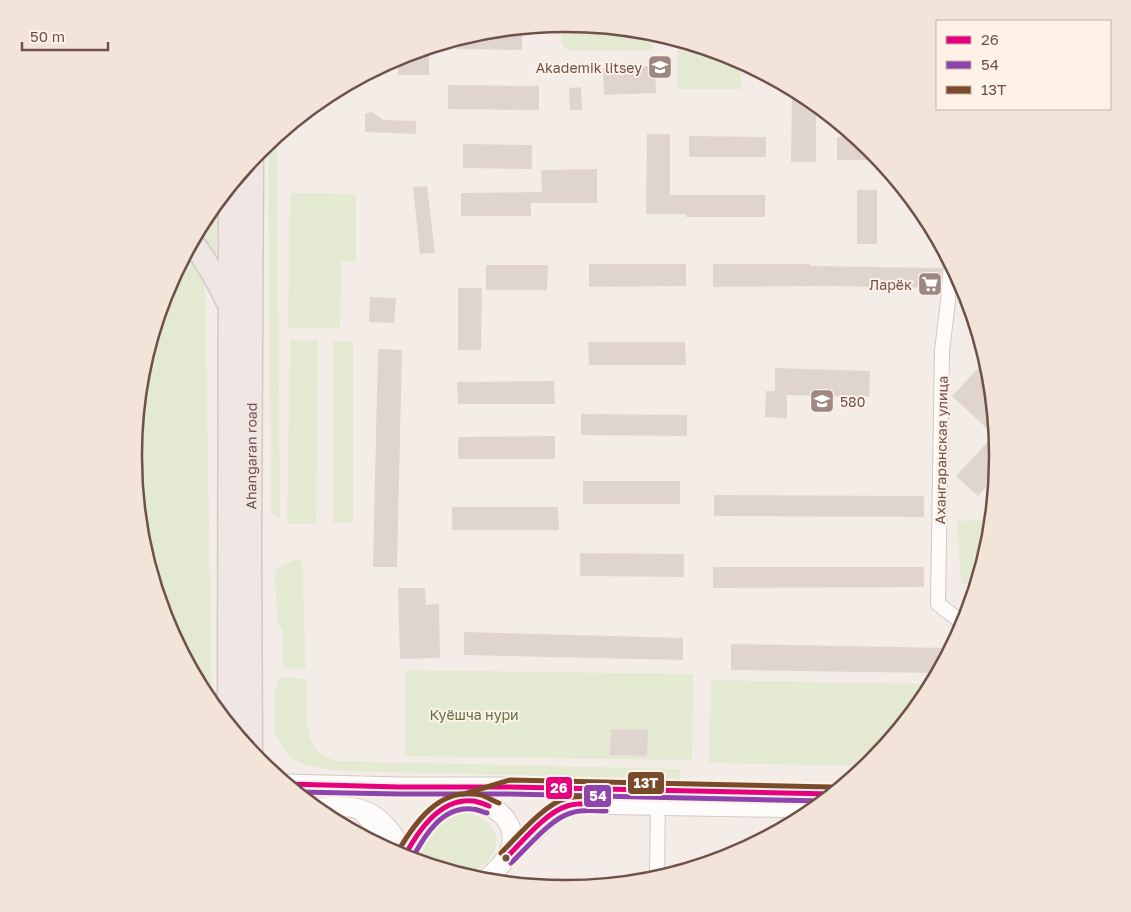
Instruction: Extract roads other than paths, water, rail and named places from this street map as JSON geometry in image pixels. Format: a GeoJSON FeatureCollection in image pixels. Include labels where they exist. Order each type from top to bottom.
{"type":"FeatureCollection","features":[{"type":"Feature","properties":{"kind":"highway","name":"Ahangaran road"},"geometry":{"type":"LineString","coordinates":[[251,739],[252,172]]}},
{"type":"Feature","properties":{"kind":"highway","name":"Ahangaran road"},"geometry":{"type":"LineString","coordinates":[[229,713],[230,198]]}},
{"type":"Feature","properties":{"kind":"highway"},"geometry":{"type":"LineString","coordinates":[[197,248],[209,265],[230,308]]}},
{"type":"Feature","properties":{"kind":"main road"},"geometry":{"type":"LineString","coordinates":[[299,784],[510,787],[802,807]]}},
{"type":"Feature","properties":{"kind":"main road"},"geometry":{"type":"LineString","coordinates":[[399,787],[490,806],[499,812],[511,831],[511,848],[506,858]]}},
{"type":"Feature","properties":{"kind":"main road"},"geometry":{"type":"LineString","coordinates":[[408,849],[419,831],[433,816],[450,805],[510,787]]}},
{"type":"Feature","properties":{"kind":"main road"},"geometry":{"type":"LineString","coordinates":[[494,873],[506,858],[552,815],[565,807],[577,804],[658,798],[820,794]]}},
{"type":"Feature","properties":{"kind":"main road"},"geometry":{"type":"LineString","coordinates":[[329,807],[360,809],[369,813],[385,825],[399,845]]}},
{"type":"Feature","properties":{"kind":"street","name":"Ахангаранская улица"},"geometry":{"type":"LineString","coordinates":[[950,279],[942,351],[938,604],[957,618]]}},
{"type":"Feature","properties":{"kind":"street"},"geometry":{"type":"LineString","coordinates":[[657,869],[658,798]]}},
{"type":"Feature","properties":{"kind":"street"},"geometry":{"type":"LineString","coordinates":[[351,808],[369,821],[378,836]]}},
{"type":"Feature","properties":{"kind":"place","name":"Akademik litsey"},"geometry":{"type":"Point","coordinates":[660,67]}},
{"type":"Feature","properties":{"kind":"place","name":"Ларёк"},"geometry":{"type":"Point","coordinates":[930,284]}},
{"type":"Feature","properties":{"kind":"place","name":"580"},"geometry":{"type":"Point","coordinates":[822,401]}},
{"type":"Feature","properties":{"kind":"park label","name":"Куёшча нури"},"geometry":{"type":"Point","coordinates":[474,714]}}]}
